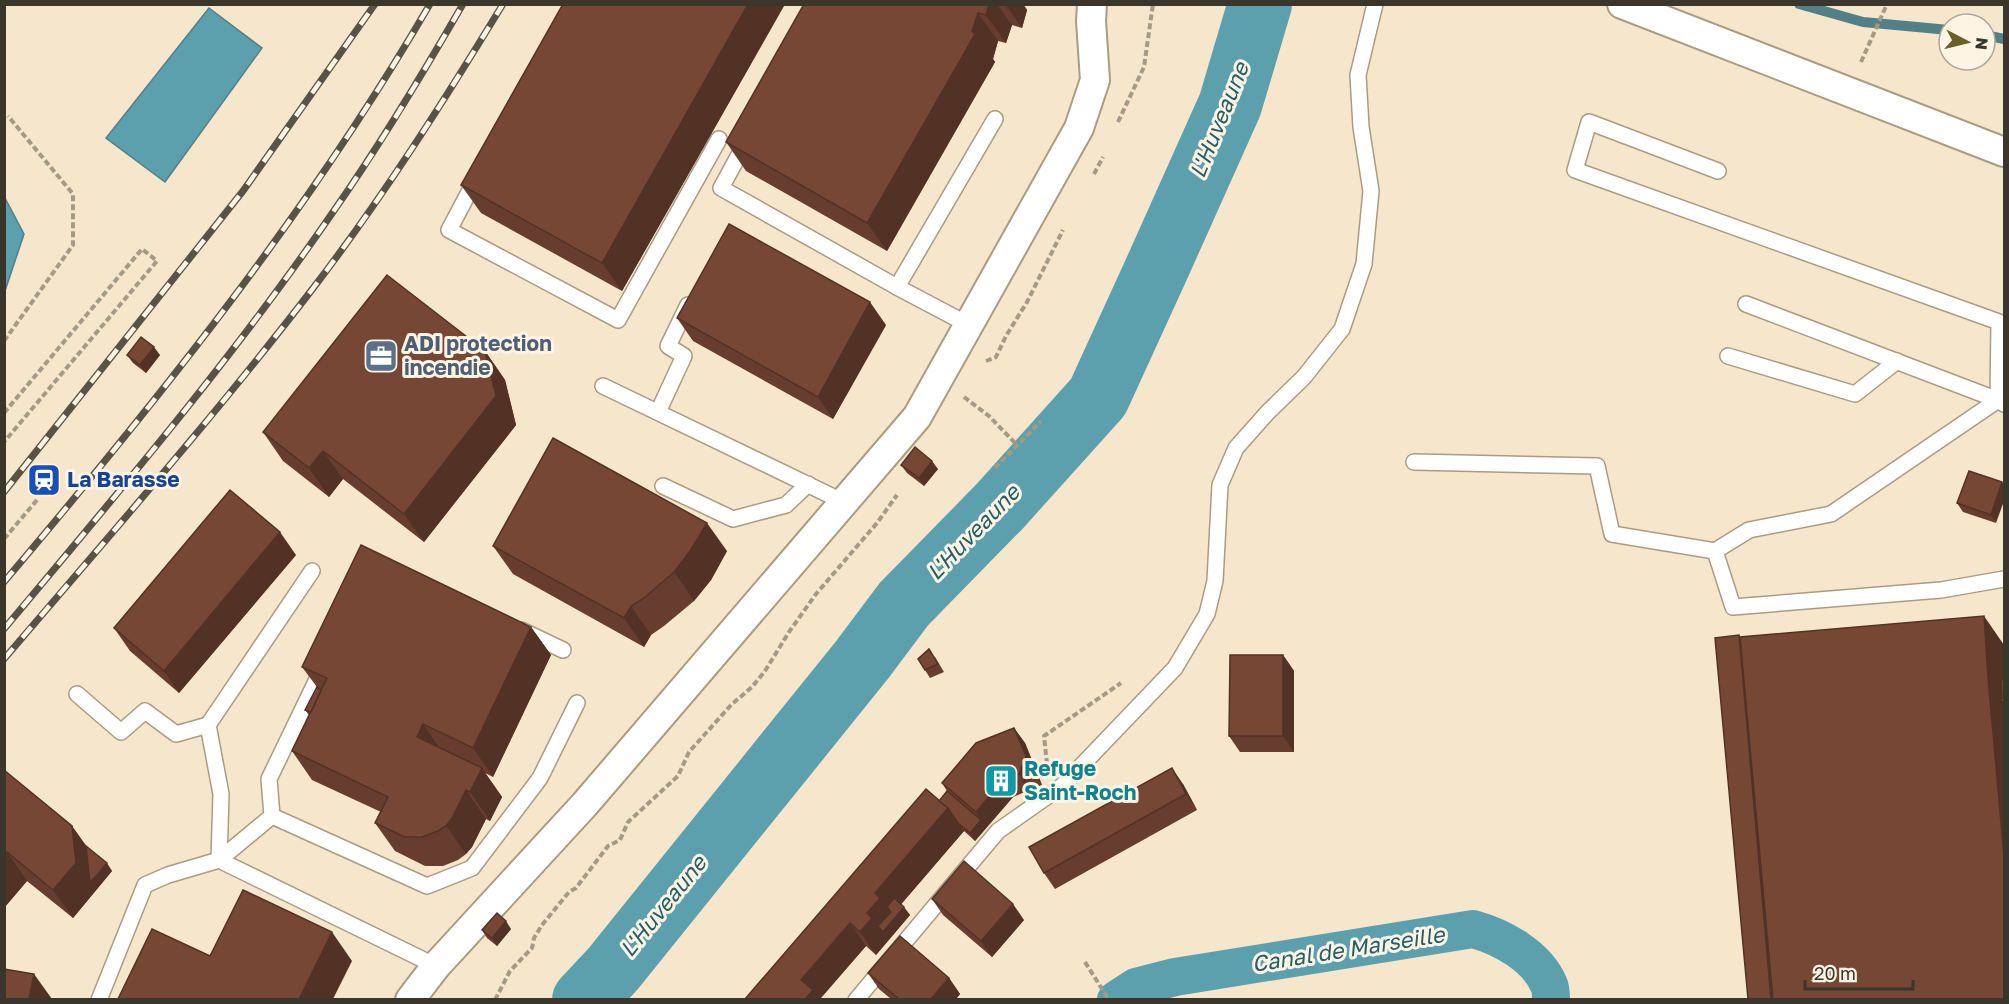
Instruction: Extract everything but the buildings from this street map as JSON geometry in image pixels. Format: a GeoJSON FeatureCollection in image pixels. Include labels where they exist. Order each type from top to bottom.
{"type":"FeatureCollection","features":[{"type":"Feature","properties":{"kind":"street"},"geometry":{"type":"LineString","coordinates":[[1622,4],[1851,83],[2004,152]]}},
{"type":"Feature","properties":{"kind":"street"},"geometry":{"type":"LineString","coordinates":[[410,999],[436,966],[585,804],[917,417],[1079,129],[1095,80],[1087,10]]}},
{"type":"Feature","properties":{"kind":"lane"},"geometry":{"type":"LineString","coordinates":[[856,999],[998,831],[1062,786],[1175,668],[1207,614],[1215,581],[1220,485],[1236,448],[1304,377],[1342,329],[1364,264],[1371,191],[1361,127],[1358,75],[1375,4]]}},
{"type":"Feature","properties":{"kind":"lane"},"geometry":{"type":"LineString","coordinates":[[897,287],[995,119]]}},
{"type":"Feature","properties":{"kind":"lane"},"geometry":{"type":"LineString","coordinates":[[1718,171],[1589,122],[1575,170],[1999,322],[2001,402]]}},
{"type":"Feature","properties":{"kind":"lane"},"geometry":{"type":"LineString","coordinates":[[754,127],[721,188],[969,325]]}},
{"type":"Feature","properties":{"kind":"lane"},"geometry":{"type":"LineString","coordinates":[[482,169],[449,230],[618,320],[719,139]]}},
{"type":"Feature","properties":{"kind":"lane"},"geometry":{"type":"LineString","coordinates":[[658,412],[684,356],[668,346],[693,296]]}},
{"type":"Feature","properties":{"kind":"lane"},"geometry":{"type":"LineString","coordinates":[[1746,304],[2001,402]]}},
{"type":"Feature","properties":{"kind":"lane"},"geometry":{"type":"LineString","coordinates":[[1728,356],[1855,394],[1897,361]]}},
{"type":"Feature","properties":{"kind":"lane"},"geometry":{"type":"LineString","coordinates":[[603,386],[844,502]]}},
{"type":"Feature","properties":{"kind":"lane"},"geometry":{"type":"LineString","coordinates":[[1414,462],[1597,466],[1612,534],[1715,551],[1749,530],[1831,514],[2001,402]]}},
{"type":"Feature","properties":{"kind":"lane"},"geometry":{"type":"LineString","coordinates":[[663,486],[733,519],[786,505],[808,484]]}},
{"type":"Feature","properties":{"kind":"lane"},"geometry":{"type":"LineString","coordinates":[[1715,551],[1732,607],[1941,590],[2004,579]]}},
{"type":"Feature","properties":{"kind":"lane"},"geometry":{"type":"LineString","coordinates":[[77,694],[121,732],[145,711],[176,734],[208,725],[312,571]]}},
{"type":"Feature","properties":{"kind":"lane"},"geometry":{"type":"LineString","coordinates":[[511,625],[563,650]]}},
{"type":"Feature","properties":{"kind":"lane"},"geometry":{"type":"LineString","coordinates":[[272,816],[268,779],[329,655]]}},
{"type":"Feature","properties":{"kind":"lane"},"geometry":{"type":"LineString","coordinates":[[272,816],[427,886],[472,868],[540,778],[577,704]]}},
{"type":"Feature","properties":{"kind":"lane"},"geometry":{"type":"LineString","coordinates":[[208,725],[221,794],[219,860]]}},
{"type":"Feature","properties":{"kind":"lane"},"geometry":{"type":"LineString","coordinates":[[99,999],[145,885],[168,874],[219,860],[272,816]]}},
{"type":"Feature","properties":{"kind":"lane"},"geometry":{"type":"LineString","coordinates":[[219,860],[436,966]]}},
{"type":"Feature","properties":{"kind":"path"},"geometry":{"type":"LineString","coordinates":[[1851,83],[1887,4]]}},
{"type":"Feature","properties":{"kind":"path"},"geometry":{"type":"LineString","coordinates":[[4,342],[74,245],[73,194],[8,116]]}},
{"type":"Feature","properties":{"kind":"path"},"geometry":{"type":"LineString","coordinates":[[4,413],[142,249],[156,261],[4,442]]}},
{"type":"Feature","properties":{"kind":"path"},"geometry":{"type":"LineString","coordinates":[[963,396],[989,416],[1017,445]]}},
{"type":"Feature","properties":{"kind":"path"},"geometry":{"type":"LineString","coordinates":[[995,468],[1041,422]]}},
{"type":"Feature","properties":{"kind":"path"},"geometry":{"type":"LineString","coordinates":[[4,539],[37,500]]}},
{"type":"Feature","properties":{"kind":"path"},"geometry":{"type":"LineString","coordinates":[[1043,773],[1047,766],[1044,736],[1130,677]]}},
{"type":"Feature","properties":{"kind":"path"},"geometry":{"type":"LineString","coordinates":[[1085,962],[1109,999]]}},
{"type":"Feature","properties":{"kind":"water"},"geometry":{"type":"Polygon","coordinates":[[[209,8],[262,48],[165,182],[106,138],[209,8]]]}},
{"type":"Feature","properties":{"kind":"water"},"geometry":{"type":"Polygon","coordinates":[[[5,198],[24,234],[4,291],[5,198]]]}},
{"type":"Feature","properties":{"kind":"waterway","name":"L'Huveaune"},"geometry":{"type":"LineString","coordinates":[[584,1000],[613,969],[862,660],[904,604],[1000,506],[1098,397],[1230,105],[1260,4]]}},
{"type":"Feature","properties":{"kind":"waterway"},"geometry":{"type":"LineString","coordinates":[[1799,4],[1863,22],[1937,29]]}},
{"type":"Feature","properties":{"kind":"waterway"},"geometry":{"type":"LineString","coordinates":[[1997,38],[2004,39]]}},
{"type":"Feature","properties":{"kind":"waterway","name":"Canal de Marseille"},"geometry":{"type":"LineString","coordinates":[[1116,1000],[1136,987],[1175,977],[1473,929],[1507,943],[1536,965],[1550,987],[1551,1000]]}},
{"type":"Feature","properties":{"kind":"railway"},"geometry":{"type":"LineString","coordinates":[[4,492],[243,191],[375,4]]}},
{"type":"Feature","properties":{"kind":"railway"},"geometry":{"type":"LineString","coordinates":[[4,582],[119,444],[230,302],[334,156],[430,4]]}},
{"type":"Feature","properties":{"kind":"railway"},"geometry":{"type":"LineString","coordinates":[[4,629],[174,424],[295,266],[384,135],[463,4]]}},
{"type":"Feature","properties":{"kind":"railway"},"geometry":{"type":"LineString","coordinates":[[4,659],[201,429],[314,287],[412,148],[503,4]]}},
{"type":"Feature","properties":{"kind":"place","name":"ADI protection incendie"},"geometry":{"type":"Point","coordinates":[381,356]}},
{"type":"Feature","properties":{"kind":"place","name":"La Barasse"},"geometry":{"type":"Point","coordinates":[44,480]}},
{"type":"Feature","properties":{"kind":"place","name":"Refuge Saint-Roch"},"geometry":{"type":"Point","coordinates":[1001,781]}}]}
